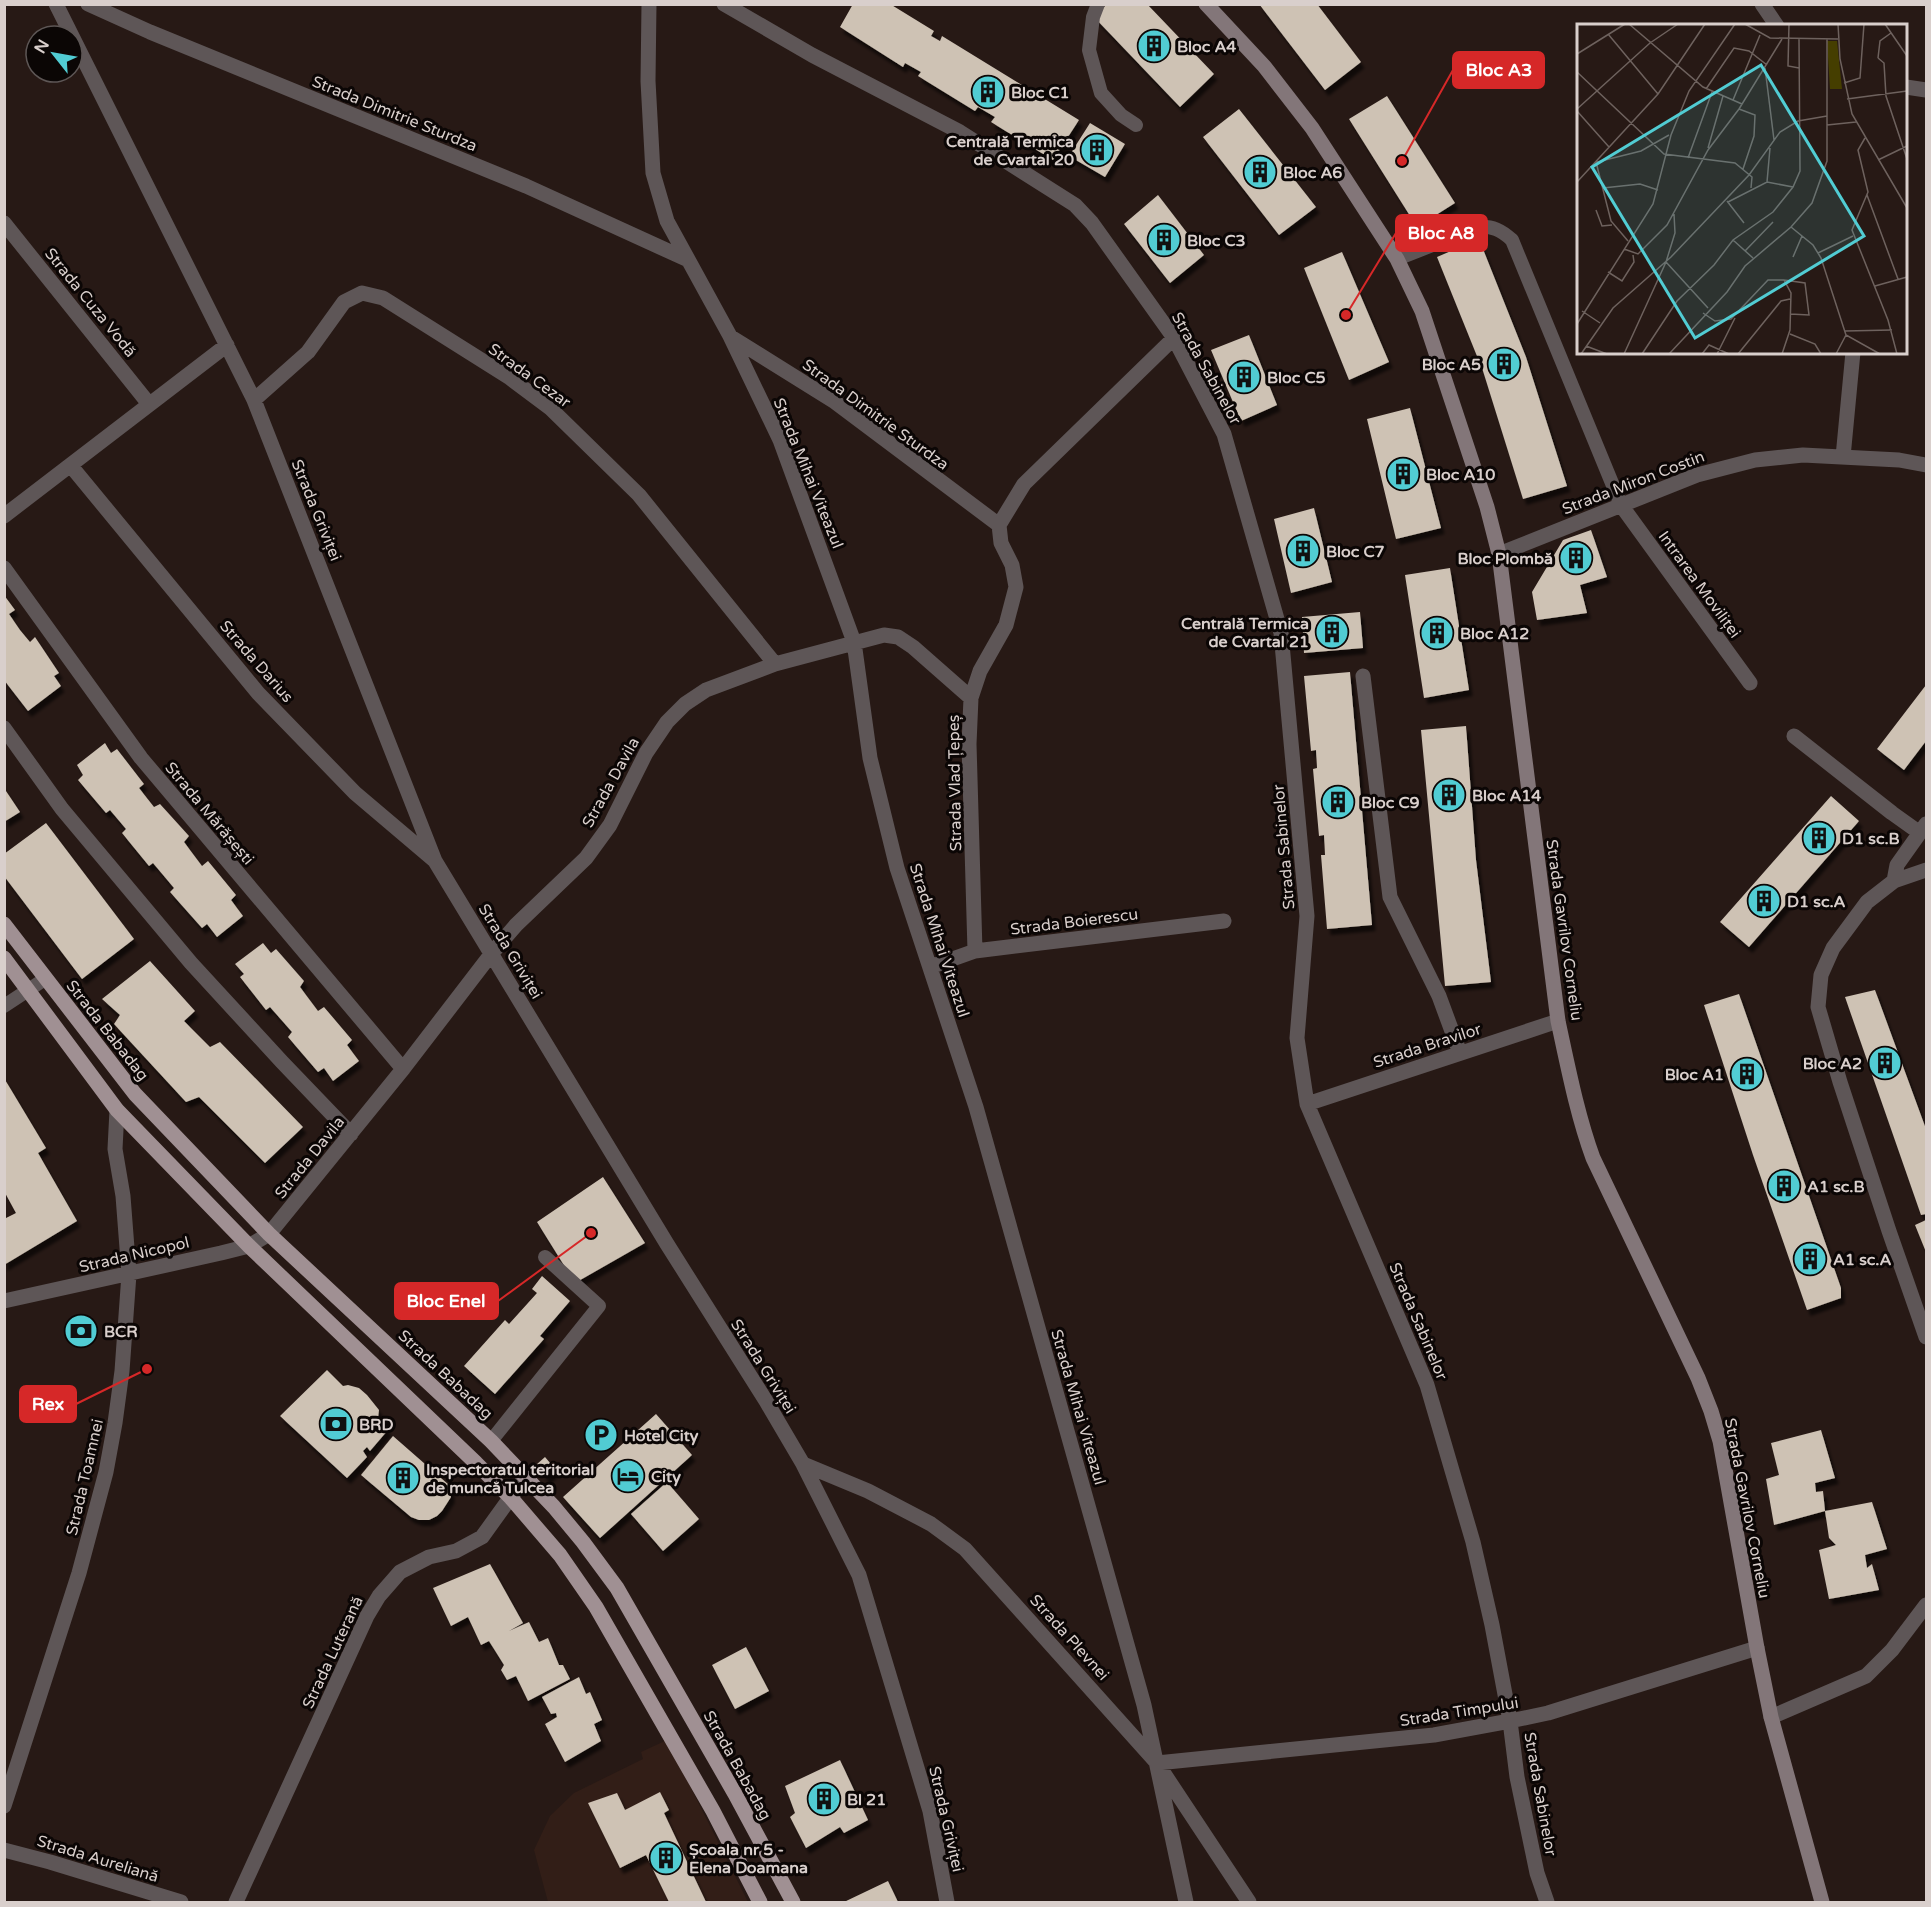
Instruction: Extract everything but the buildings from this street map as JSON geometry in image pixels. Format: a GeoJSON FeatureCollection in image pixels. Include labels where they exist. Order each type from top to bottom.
{"type":"FeatureCollection","features":[{"type":"Feature","properties":{"kind":"main road","name":"Strada Babadag"},"geometry":{"type":"LineString","coordinates":[[4,924],[135,1094],[269,1234],[491,1441],[526,1476],[583,1542],[617,1588],[794,1902]]}},
{"type":"Feature","properties":{"kind":"main road"},"geometry":{"type":"LineString","coordinates":[[4,958],[117,1110],[249,1246],[434,1421],[511,1498],[560,1555],[596,1607],[713,1811],[760,1902]]}},
{"type":"Feature","properties":{"kind":"street","name":"Strada Griviței"},"geometry":{"type":"LineString","coordinates":[[56,4],[254,400],[435,861],[803,1464],[859,1575],[930,1811],[947,1902]]}},
{"type":"Feature","properties":{"kind":"street","name":"Strada Dimitrie Sturdza"},"geometry":{"type":"LineString","coordinates":[[88,4],[150,32],[526,186],[686,259]]}},
{"type":"Feature","properties":{"kind":"street","name":"Strada Mihai Viteazul"},"geometry":{"type":"LineString","coordinates":[[649,4],[648,81],[653,173],[667,221],[730,336],[780,440],[854,642],[870,758],[897,868],[976,1107],[1144,1705],[1186,1902]]}},
{"type":"Feature","properties":{"kind":"street","name":"Strada Sabinelor"},"geometry":{"type":"LineString","coordinates":[[724,4],[812,55],[960,132],[1075,205],[1092,223],[1174,338],[1224,434],[1281,633],[1307,916],[1297,1038],[1307,1104],[1427,1385],[1473,1542],[1492,1625],[1510,1721],[1517,1777],[1537,1873],[1547,1902]]}},
{"type":"Feature","properties":{"kind":"street","name":"Strada Gavrilov Corneliu"},"geometry":{"type":"LineString","coordinates":[[1206,4],[1264,66],[1312,128],[1398,259],[1422,311],[1483,496],[1499,554],[1558,1021],[1582,1124],[1593,1158],[1698,1378],[1711,1411],[1720,1441],[1756,1648],[1771,1717],[1822,1902]]}},
{"type":"Feature","properties":{"kind":"street"},"geometry":{"type":"LineString","coordinates":[[1762,4],[1776,24]]}},
{"type":"Feature","properties":{"kind":"street"},"geometry":{"type":"LineString","coordinates":[[1907,87],[1926,90]]}},
{"type":"Feature","properties":{"kind":"street","name":"Strada Cuza Vodă"},"geometry":{"type":"LineString","coordinates":[[4,223],[149,404]]}},
{"type":"Feature","properties":{"kind":"street","name":"Strada Cezar"},"geometry":{"type":"LineString","coordinates":[[254,400],[308,352],[344,302],[362,293],[383,298],[510,378],[550,408],[639,495],[775,664]]}},
{"type":"Feature","properties":{"kind":"street","name":"Strada Dimitrie Sturdza"},"geometry":{"type":"LineString","coordinates":[[730,336],[835,402],[999,525]]}},
{"type":"Feature","properties":{"kind":"street"},"geometry":{"type":"LineString","coordinates":[[999,525],[1024,484],[1174,338]]}},
{"type":"Feature","properties":{"kind":"street"},"geometry":{"type":"LineString","coordinates":[[4,516],[227,345]]}},
{"type":"Feature","properties":{"kind":"street"},"geometry":{"type":"LineString","coordinates":[[1843,456],[1853,354]]}},
{"type":"Feature","properties":{"kind":"street","name":"Strada Miron Costin"},"geometry":{"type":"LineString","coordinates":[[1499,554],[1697,475],[1755,460],[1803,455],[1843,456],[1899,460],[1926,465]]}},
{"type":"Feature","properties":{"kind":"street","name":"Strada Darius"},"geometry":{"type":"LineString","coordinates":[[71,466],[258,693],[355,793],[435,861]]}},
{"type":"Feature","properties":{"kind":"street","name":"Intrarea Moviliței"},"geometry":{"type":"LineString","coordinates":[[1621,505],[1750,684]]}},
{"type":"Feature","properties":{"kind":"street","name":"Strada Vlad Țepeș"},"geometry":{"type":"LineString","coordinates":[[975,951],[969,744],[971,698],[980,672],[1006,625],[1016,587],[1012,565],[1001,543],[999,525]]}},
{"type":"Feature","properties":{"kind":"street","name":"Strada Mărășești"},"geometry":{"type":"LineString","coordinates":[[4,568],[141,758],[403,1069]]}},
{"type":"Feature","properties":{"kind":"street","name":"Strada Davila"},"geometry":{"type":"LineString","coordinates":[[269,1234],[403,1069],[492,953],[516,925],[586,858],[610,825],[646,753],[667,722],[685,704],[706,690],[775,664],[884,635],[898,637],[971,698]]}},
{"type":"Feature","properties":{"kind":"street"},"geometry":{"type":"LineString","coordinates":[[1363,676],[1390,897],[1439,996],[1460,1053]]}},
{"type":"Feature","properties":{"kind":"street"},"geometry":{"type":"LineString","coordinates":[[4,728],[62,809],[191,963],[351,1134]]}},
{"type":"Feature","properties":{"kind":"street"},"geometry":{"type":"LineString","coordinates":[[1794,736],[1923,829],[1897,865],[1894,881]]}},
{"type":"Feature","properties":{"kind":"street"},"geometry":{"type":"LineString","coordinates":[[1926,870],[1894,881],[1868,902],[1833,948],[1821,975],[1818,1007],[1882,1210],[1926,1337]]}},
{"type":"Feature","properties":{"kind":"street","name":"Strada Boierescu"},"geometry":{"type":"LineString","coordinates":[[930,967],[975,951],[1224,921]]}},
{"type":"Feature","properties":{"kind":"street","name":"Strada Bravilor"},"geometry":{"type":"LineString","coordinates":[[1307,1104],[1558,1021]]}},
{"type":"Feature","properties":{"kind":"street","name":"Strada Toamnei"},"geometry":{"type":"LineString","coordinates":[[4,1806],[79,1573],[106,1472],[116,1423],[129,1274],[123,1196],[115,1149],[117,1110]]}},
{"type":"Feature","properties":{"kind":"street","name":"Strada Nicopol"},"geometry":{"type":"LineString","coordinates":[[4,1301],[249,1246],[269,1234]]}},
{"type":"Feature","properties":{"kind":"street","name":"Strada Plevnei"},"geometry":{"type":"LineString","coordinates":[[803,1464],[868,1491],[921,1519],[965,1549],[1157,1763],[1249,1902]]}},
{"type":"Feature","properties":{"kind":"street","name":"Strada Luterană"},"geometry":{"type":"LineString","coordinates":[[236,1902],[367,1616],[379,1596],[400,1572],[429,1557],[456,1551],[482,1537],[526,1476]]}},
{"type":"Feature","properties":{"kind":"street"},"geometry":{"type":"LineString","coordinates":[[1771,1717],[1866,1676],[1892,1650],[1926,1605]]}},
{"type":"Feature","properties":{"kind":"street","name":"Strada Timpului"},"geometry":{"type":"LineString","coordinates":[[1157,1763],[1434,1736],[1548,1713],[1756,1648]]}},
{"type":"Feature","properties":{"kind":"street","name":"Strada Aureliană"},"geometry":{"type":"LineString","coordinates":[[4,1850],[181,1902]]}},
{"type":"Feature","properties":{"kind":"lane"},"geometry":{"type":"LineString","coordinates":[[1098,4],[1093,17],[1089,50],[1101,93],[1121,114],[1136,125]]}},
{"type":"Feature","properties":{"kind":"lane"},"geometry":{"type":"LineString","coordinates":[[1398,259],[1478,227],[1489,226],[1503,231],[1512,240],[1621,505]]}},
{"type":"Feature","properties":{"kind":"lane"},"geometry":{"type":"LineString","coordinates":[[4,1006],[45,979]]}},
{"type":"Feature","properties":{"kind":"lane"},"geometry":{"type":"LineString","coordinates":[[491,1441],[599,1306],[545,1257]]}},
{"type":"Feature","properties":{"kind":"shaded area"},"geometry":{"type":"Polygon","coordinates":[[[667,1740],[748,1902],[548,1902],[534,1850],[550,1816],[574,1793],[643,1759],[641,1752],[667,1740]]]}},
{"type":"Feature","properties":{"kind":"place","name":"Bloc A4"},"geometry":{"type":"Point","coordinates":[1154,46]}},
{"type":"Feature","properties":{"kind":"place","name":"Bloc C1"},"geometry":{"type":"Point","coordinates":[988,92]}},
{"type":"Feature","properties":{"kind":"place","name":"Centrală Termica de Cvartal 20"},"geometry":{"type":"Point","coordinates":[1097,150]}},
{"type":"Feature","properties":{"kind":"place","name":"Bloc A3"},"geometry":{"type":"Point","coordinates":[1402,161]}},
{"type":"Feature","properties":{"kind":"place","name":"Bloc A6"},"geometry":{"type":"Point","coordinates":[1260,172]}},
{"type":"Feature","properties":{"kind":"place","name":"Bloc C3"},"geometry":{"type":"Point","coordinates":[1164,240]}},
{"type":"Feature","properties":{"kind":"place","name":"Bloc A8"},"geometry":{"type":"Point","coordinates":[1346,315]}},
{"type":"Feature","properties":{"kind":"place","name":"Bloc A5"},"geometry":{"type":"Point","coordinates":[1504,364]}},
{"type":"Feature","properties":{"kind":"place","name":"Bloc C5"},"geometry":{"type":"Point","coordinates":[1244,377]}},
{"type":"Feature","properties":{"kind":"place","name":"Bloc A10"},"geometry":{"type":"Point","coordinates":[1403,474]}},
{"type":"Feature","properties":{"kind":"place","name":"Bloc C7"},"geometry":{"type":"Point","coordinates":[1303,551]}},
{"type":"Feature","properties":{"kind":"place","name":"Bloc Plombă"},"geometry":{"type":"Point","coordinates":[1576,558]}},
{"type":"Feature","properties":{"kind":"place","name":"Centrală Termica de Cvartal 21"},"geometry":{"type":"Point","coordinates":[1332,632]}},
{"type":"Feature","properties":{"kind":"place","name":"Bloc A12"},"geometry":{"type":"Point","coordinates":[1437,633]}},
{"type":"Feature","properties":{"kind":"place","name":"Bloc A14"},"geometry":{"type":"Point","coordinates":[1449,795]}},
{"type":"Feature","properties":{"kind":"place","name":"Bloc C9"},"geometry":{"type":"Point","coordinates":[1338,802]}},
{"type":"Feature","properties":{"kind":"place","name":"D1 sc.B"},"geometry":{"type":"Point","coordinates":[1819,838]}},
{"type":"Feature","properties":{"kind":"place","name":"D1 sc.A"},"geometry":{"type":"Point","coordinates":[1764,901]}},
{"type":"Feature","properties":{"kind":"place","name":"Bloc A2"},"geometry":{"type":"Point","coordinates":[1885,1063]}},
{"type":"Feature","properties":{"kind":"place","name":"Bloc A1"},"geometry":{"type":"Point","coordinates":[1747,1074]}},
{"type":"Feature","properties":{"kind":"place","name":"A1 sc.B"},"geometry":{"type":"Point","coordinates":[1784,1186]}},
{"type":"Feature","properties":{"kind":"place","name":"Bloc Enel"},"geometry":{"type":"Point","coordinates":[591,1233]}},
{"type":"Feature","properties":{"kind":"place","name":"A1 sc.A"},"geometry":{"type":"Point","coordinates":[1810,1259]}},
{"type":"Feature","properties":{"kind":"place","name":"BCR"},"geometry":{"type":"Point","coordinates":[81,1331]}},
{"type":"Feature","properties":{"kind":"place","name":"Rex"},"geometry":{"type":"Point","coordinates":[147,1369]}},
{"type":"Feature","properties":{"kind":"place","name":"BRD"},"geometry":{"type":"Point","coordinates":[336,1424]}},
{"type":"Feature","properties":{"kind":"place","name":"Hotel City"},"geometry":{"type":"Point","coordinates":[601,1435]}},
{"type":"Feature","properties":{"kind":"place","name":"City"},"geometry":{"type":"Point","coordinates":[628,1476]}},
{"type":"Feature","properties":{"kind":"place","name":"Inspectoratul teritorial de muncă Tulcea"},"geometry":{"type":"Point","coordinates":[403,1478]}},
{"type":"Feature","properties":{"kind":"place","name":"Bl 21"},"geometry":{"type":"Point","coordinates":[824,1799]}},
{"type":"Feature","properties":{"kind":"place","name":"Școala nr 5 - Elena Doamana"},"geometry":{"type":"Point","coordinates":[666,1858]}}]}
